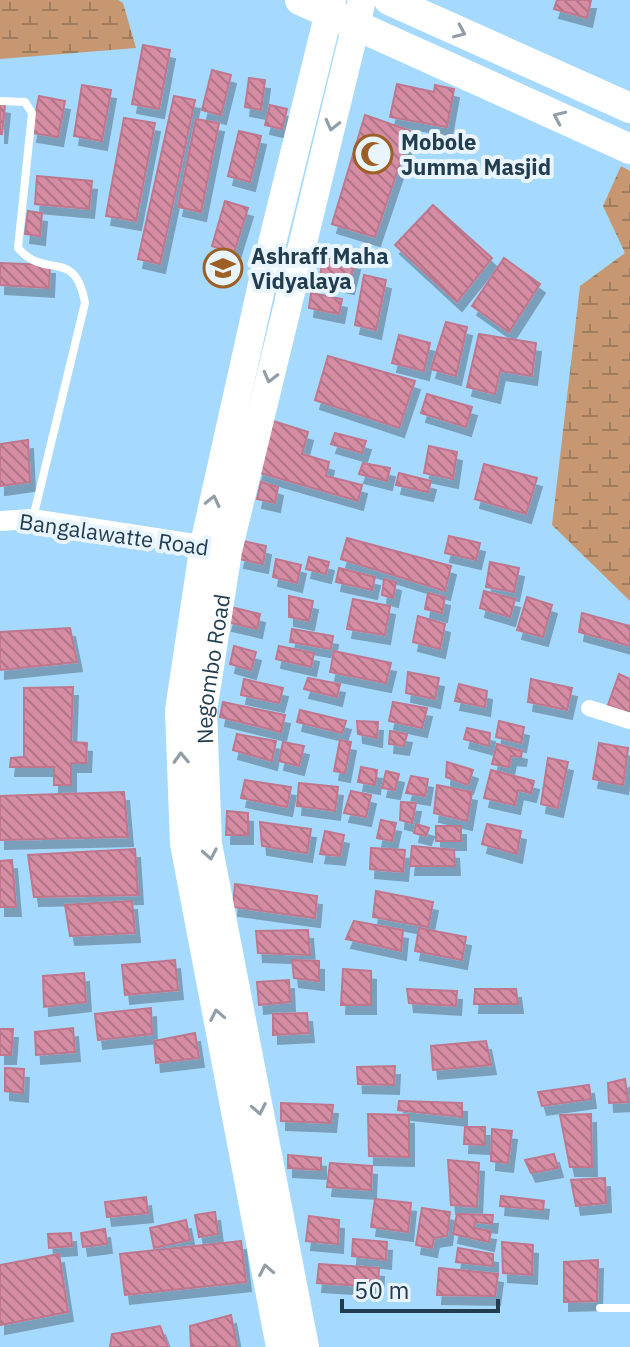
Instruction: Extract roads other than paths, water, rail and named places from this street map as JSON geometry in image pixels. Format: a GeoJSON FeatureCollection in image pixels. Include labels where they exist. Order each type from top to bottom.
{"type":"FeatureCollection","features":[{"type":"Feature","properties":{"kind":"highway"},"geometry":{"type":"LineString","coordinates":[[300,0],[327,17],[630,149]]}},
{"type":"Feature","properties":{"kind":"highway","name":"Negombo Road"},"geometry":{"type":"LineString","coordinates":[[305,1347],[208,844],[203,711],[216,548],[362,0]]}},
{"type":"Feature","properties":{"kind":"highway"},"geometry":{"type":"LineString","coordinates":[[389,0],[630,108]]}},
{"type":"Feature","properties":{"kind":"highway","name":"Negombo Road"},"geometry":{"type":"LineString","coordinates":[[280,1347],[184,844],[179,710],[327,17]]}},
{"type":"Feature","properties":{"kind":"street","name":"Bangalawatte Road"},"geometry":{"type":"LineString","coordinates":[[0,521],[32,519],[216,548]]}},
{"type":"Feature","properties":{"kind":"street"},"geometry":{"type":"LineString","coordinates":[[589,708],[630,721]]}},
{"type":"Feature","properties":{"kind":"lane"},"geometry":{"type":"LineString","coordinates":[[0,101],[25,102],[32,113],[18,248],[28,259],[70,270],[81,280],[85,303],[32,519]]}},
{"type":"Feature","properties":{"kind":"lane"},"geometry":{"type":"LineString","coordinates":[[600,1308],[630,1308]]}},
{"type":"Feature","properties":{"kind":"place","name":"Mobole Jumma Masjid"},"geometry":{"type":"Point","coordinates":[373,154]}},
{"type":"Feature","properties":{"kind":"place","name":"Ashraff Maha Vidyalaya"},"geometry":{"type":"Point","coordinates":[223,268]}}]}
